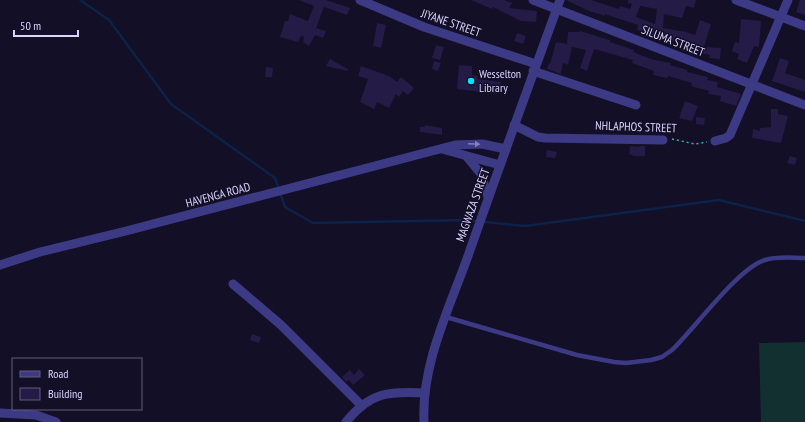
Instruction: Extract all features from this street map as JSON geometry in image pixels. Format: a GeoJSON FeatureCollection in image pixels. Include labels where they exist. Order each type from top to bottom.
{"type":"FeatureCollection","features":[{"type":"Feature","properties":{"kind":"street","name":"JIYANE STREET"},"geometry":{"type":"LineString","coordinates":[[360,0],[424,27],[636,105]]}},
{"type":"Feature","properties":{"kind":"street","name":"SILUMA STREET"},"geometry":{"type":"LineString","coordinates":[[533,0],[805,104]]}},
{"type":"Feature","properties":{"kind":"street","name":"MAGWAZA STREET"},"geometry":{"type":"LineString","coordinates":[[424,422],[425,393],[436,344],[560,0]]}},
{"type":"Feature","properties":{"kind":"street"},"geometry":{"type":"LineString","coordinates":[[736,0],[805,26]]}},
{"type":"Feature","properties":{"kind":"street"},"geometry":{"type":"LineString","coordinates":[[715,141],[726,138],[730,135],[788,0]]}},
{"type":"Feature","properties":{"kind":"street","name":"NHLAPHOS STREET"},"geometry":{"type":"LineString","coordinates":[[514,125],[538,137],[545,138],[663,140]]}},
{"type":"Feature","properties":{"kind":"street","name":"HAVENGA ROAD"},"geometry":{"type":"LineString","coordinates":[[0,265],[40,252],[442,149],[468,144],[506,149]]}},
{"type":"Feature","properties":{"kind":"street","name":"HAVENGA ROAD"},"geometry":{"type":"LineString","coordinates":[[442,149],[500,165]]}},
{"type":"Feature","properties":{"kind":"street"},"geometry":{"type":"LineString","coordinates":[[464,155],[475,164],[481,174],[488,198]]}},
{"type":"Feature","properties":{"kind":"street"},"geometry":{"type":"LineString","coordinates":[[232,284],[281,325],[362,406]]}},
{"type":"Feature","properties":{"kind":"street"},"geometry":{"type":"LineString","coordinates":[[346,422],[362,406],[373,398],[392,392],[425,393]]}},
{"type":"Feature","properties":{"kind":"street"},"geometry":{"type":"LineString","coordinates":[[0,414],[36,415],[56,422]]}},
{"type":"Feature","properties":{"kind":"lane"},"geometry":{"type":"LineString","coordinates":[[446,317],[577,355],[626,363],[652,360],[662,357],[672,350],[735,281],[755,265],[767,259],[805,258]]}},
{"type":"Feature","properties":{"kind":"path","name":"NHLAPHOS STREET"},"geometry":{"type":"LineString","coordinates":[[663,140],[676,138],[695,144],[715,141]]}},
{"type":"Feature","properties":{"kind":"green space"},"geometry":{"type":"Polygon","coordinates":[[[805,342],[805,422],[761,422],[759,343],[805,342]]]}},
{"type":"Feature","properties":{"kind":"building"},"geometry":{"type":"Polygon","coordinates":[[[299,0],[326,0],[350,8],[347,15],[324,7],[316,28],[326,31],[323,38],[315,35],[309,46],[303,42],[304,37],[301,36],[298,42],[280,37],[285,21],[288,21],[290,14],[308,21],[314,6],[299,0]]]}},
{"type":"Feature","properties":{"kind":"building"},"geometry":{"type":"Polygon","coordinates":[[[471,0],[504,0],[512,3],[509,8],[537,11],[536,22],[521,21],[493,7],[492,9],[471,0]]]}},
{"type":"Feature","properties":{"kind":"building"},"geometry":{"type":"Polygon","coordinates":[[[566,0],[591,0],[619,9],[620,6],[630,9],[632,4],[628,3],[628,0],[696,0],[694,8],[686,6],[682,18],[664,14],[663,28],[695,35],[700,20],[711,24],[704,47],[721,48],[720,59],[709,58],[710,55],[690,50],[692,45],[675,38],[674,41],[660,38],[637,30],[638,25],[605,14],[605,16],[589,11],[566,0]],[[640,6],[636,17],[655,24],[657,9],[640,6]]]}},
{"type":"Feature","properties":{"kind":"building"},"geometry":{"type":"Polygon","coordinates":[[[800,0],[805,0],[805,15],[796,12],[800,0]]]}},
{"type":"Feature","properties":{"kind":"building"},"geometry":{"type":"Polygon","coordinates":[[[741,19],[761,21],[759,47],[754,46],[747,63],[737,59],[739,54],[732,51],[735,42],[739,43],[741,19]]]}},
{"type":"Feature","properties":{"kind":"building"},"geometry":{"type":"Polygon","coordinates":[[[377,23],[386,25],[381,48],[373,46],[377,23]]]}},
{"type":"Feature","properties":{"kind":"building"},"geometry":{"type":"Polygon","coordinates":[[[580,31],[610,40],[610,42],[634,50],[633,52],[654,60],[671,63],[670,65],[687,70],[687,72],[708,77],[707,80],[718,82],[717,87],[741,94],[736,106],[720,101],[721,96],[708,94],[709,91],[691,86],[692,83],[668,76],[667,78],[653,75],[654,71],[632,63],[633,60],[594,49],[587,71],[580,68],[586,50],[572,47],[568,65],[563,63],[561,74],[547,69],[549,63],[550,64],[556,42],[567,44],[568,32],[580,31]]]}},
{"type":"Feature","properties":{"kind":"building"},"geometry":{"type":"Polygon","coordinates":[[[517,33],[526,36],[523,44],[514,41],[517,33]]]}},
{"type":"Feature","properties":{"kind":"building"},"geometry":{"type":"Polygon","coordinates":[[[436,45],[444,47],[440,60],[432,58],[436,45]]]}},
{"type":"Feature","properties":{"kind":"building"},"geometry":{"type":"Polygon","coordinates":[[[780,58],[789,61],[785,73],[805,80],[805,92],[772,81],[780,58]]]}},
{"type":"Feature","properties":{"kind":"building"},"geometry":{"type":"Polygon","coordinates":[[[330,59],[348,69],[347,71],[326,66],[330,59]]]}},
{"type":"Feature","properties":{"kind":"building"},"geometry":{"type":"Polygon","coordinates":[[[434,61],[441,63],[438,71],[432,69],[434,61]]]}},
{"type":"Feature","properties":{"kind":"building"},"geometry":{"type":"Polygon","coordinates":[[[459,65],[472,66],[472,75],[478,76],[477,79],[501,82],[499,94],[457,89],[459,65]]]}},
{"type":"Feature","properties":{"kind":"building"},"geometry":{"type":"Polygon","coordinates":[[[361,66],[389,76],[397,82],[401,77],[414,88],[408,95],[403,91],[399,97],[396,94],[389,108],[377,102],[374,109],[360,102],[368,79],[358,76],[361,66]]]}},
{"type":"Feature","properties":{"kind":"building"},"geometry":{"type":"Polygon","coordinates":[[[266,67],[273,68],[272,77],[265,77],[266,67]]]}},
{"type":"Feature","properties":{"kind":"building"},"geometry":{"type":"Polygon","coordinates":[[[685,101],[698,106],[692,121],[679,118],[685,101]]]}},
{"type":"Feature","properties":{"kind":"building"},"geometry":{"type":"Polygon","coordinates":[[[771,109],[778,109],[778,114],[788,116],[781,143],[752,138],[753,129],[760,131],[760,128],[771,127],[771,109]]]}},
{"type":"Feature","properties":{"kind":"building"},"geometry":{"type":"Polygon","coordinates":[[[696,117],[705,118],[704,125],[696,124],[696,117]]]}},
{"type":"Feature","properties":{"kind":"building"},"geometry":{"type":"Polygon","coordinates":[[[425,125],[442,128],[442,135],[420,132],[420,127],[425,127],[425,125]]]}},
{"type":"Feature","properties":{"kind":"building"},"geometry":{"type":"Polygon","coordinates":[[[630,146],[645,146],[645,156],[634,156],[629,154],[630,146]]]}},
{"type":"Feature","properties":{"kind":"building"},"geometry":{"type":"Polygon","coordinates":[[[547,150],[557,152],[555,158],[546,157],[547,150]]]}},
{"type":"Feature","properties":{"kind":"building"},"geometry":{"type":"Polygon","coordinates":[[[790,156],[797,158],[795,165],[787,163],[790,156]]]}},
{"type":"Feature","properties":{"kind":"building"},"geometry":{"type":"Polygon","coordinates":[[[252,334],[261,337],[259,343],[250,340],[252,334]]]}},
{"type":"Feature","properties":{"kind":"building"},"geometry":{"type":"Polygon","coordinates":[[[359,369],[365,375],[353,385],[349,380],[346,382],[342,377],[350,370],[354,375],[359,369]]]}},
{"type":"Feature","properties":{"kind":"waterway"},"geometry":{"type":"LineString","coordinates":[[80,0],[109,20],[171,104],[275,178],[285,207],[313,223],[465,220],[525,226],[719,200],[805,221]]}},
{"type":"Feature","properties":{"kind":"place","name":"Wesselton Library"},"geometry":{"type":"Point","coordinates":[471,81]}}]}
